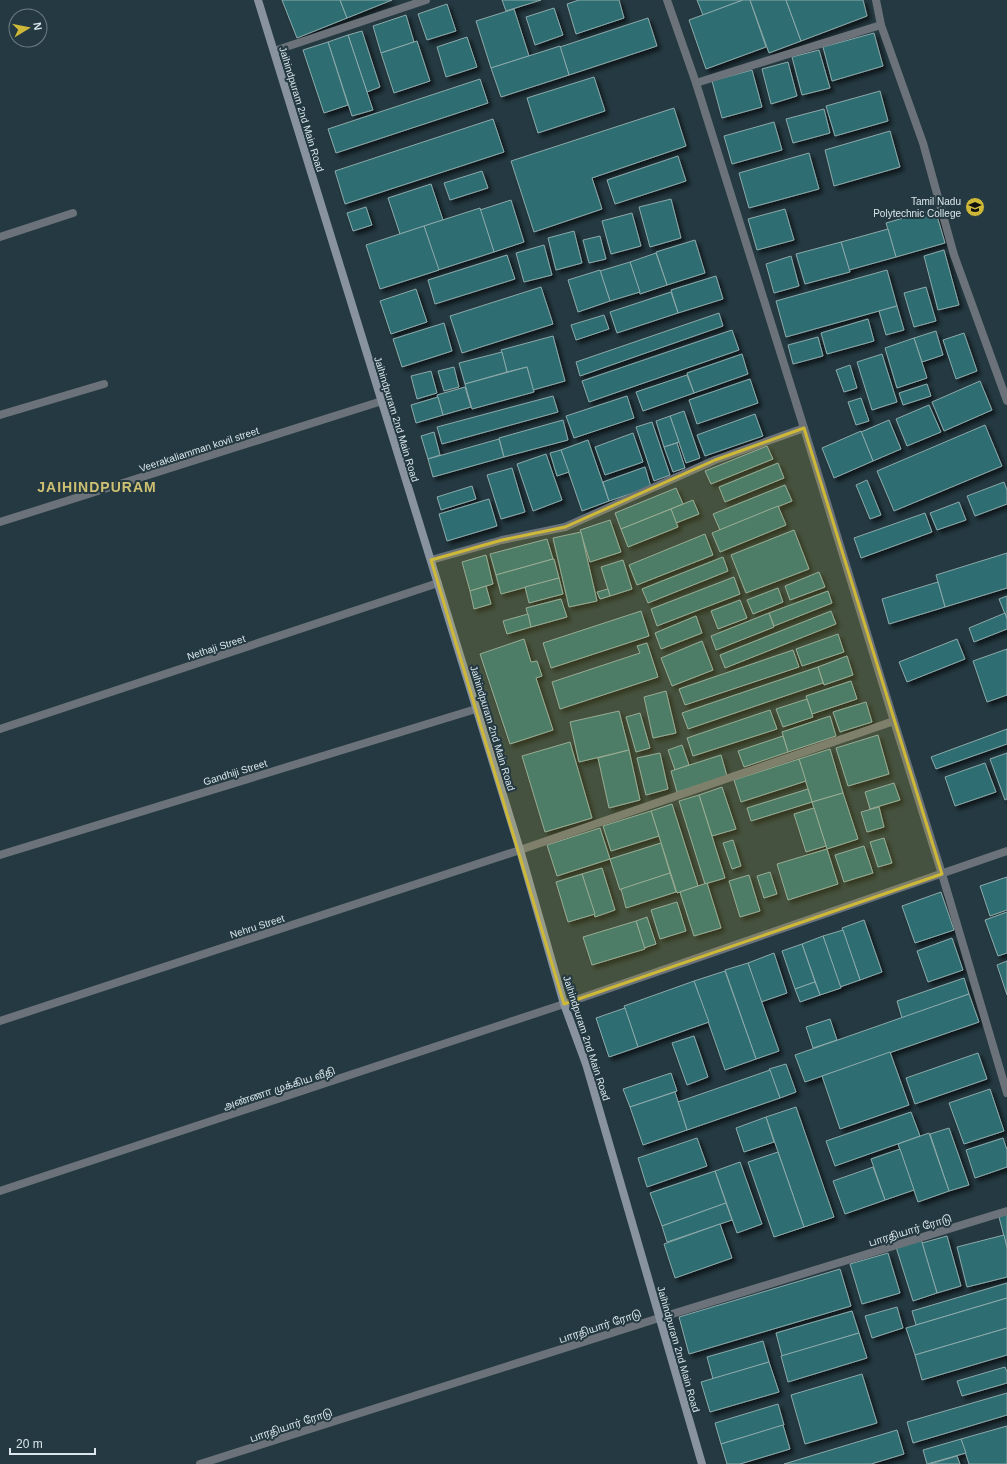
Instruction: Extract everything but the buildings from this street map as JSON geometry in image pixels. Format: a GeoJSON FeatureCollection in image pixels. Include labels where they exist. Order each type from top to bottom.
{"type":"FeatureCollection","features":[{"type":"Feature","properties":{"kind":"street","name":"Jaihindpuram 2nd Main Road"},"geometry":{"type":"LineString","coordinates":[[258,0],[520,850],[564,1004],[586,1064],[702,1464]]}},
{"type":"Feature","properties":{"kind":"street"},"geometry":{"type":"LineString","coordinates":[[274,51],[426,0]]}},
{"type":"Feature","properties":{"kind":"street"},"geometry":{"type":"LineString","coordinates":[[667,0],[696,83],[804,428],[942,874],[1007,1093]]}},
{"type":"Feature","properties":{"kind":"street"},"geometry":{"type":"LineString","coordinates":[[876,0],[882,25],[923,144],[954,255],[1007,401]]}},
{"type":"Feature","properties":{"kind":"street"},"geometry":{"type":"LineString","coordinates":[[696,83],[882,25]]}},
{"type":"Feature","properties":{"kind":"street"},"geometry":{"type":"LineString","coordinates":[[0,236],[73,212]]}},
{"type":"Feature","properties":{"kind":"street"},"geometry":{"type":"LineString","coordinates":[[0,416],[104,384]]}},
{"type":"Feature","properties":{"kind":"street","name":"Veerakaliamman kovil street"},"geometry":{"type":"LineString","coordinates":[[0,522],[382,401]]}},
{"type":"Feature","properties":{"kind":"street"},"geometry":{"type":"LineString","coordinates":[[430,560],[502,540],[566,527],[715,460],[804,428]]}},
{"type":"Feature","properties":{"kind":"street","name":"Nethaji Street"},"geometry":{"type":"LineString","coordinates":[[0,729],[438,583]]}},
{"type":"Feature","properties":{"kind":"street","name":"Gandhiji Street"},"geometry":{"type":"LineString","coordinates":[[0,855],[476,709]]}},
{"type":"Feature","properties":{"kind":"street","name":"Nehru Street"},"geometry":{"type":"LineString","coordinates":[[0,1021],[520,850],[894,721]]}},
{"type":"Feature","properties":{"kind":"street","name":"அண்ணா முக்கிய வீதி"},"geometry":{"type":"LineString","coordinates":[[0,1191],[564,1004],[1007,851]]}},
{"type":"Feature","properties":{"kind":"street","name":"பாரதியார் ரோடு"},"geometry":{"type":"LineString","coordinates":[[200,1464],[659,1318],[1007,1210]]}},
{"type":"Feature","properties":{"kind":"highlighted area"},"geometry":{"type":"Polygon","coordinates":[[[804,428],[942,874],[564,1004],[431,560],[502,540],[565,527],[715,460],[804,428]]]}},
{"type":"Feature","properties":{"kind":"place","name":"Tamil Nadu Polytechnic College"},"geometry":{"type":"Point","coordinates":[975,207]}},
{"type":"Feature","properties":{"kind":"district","name":"JAIHINDPURAM"},"geometry":{"type":"Point","coordinates":[97,487]}}]}
